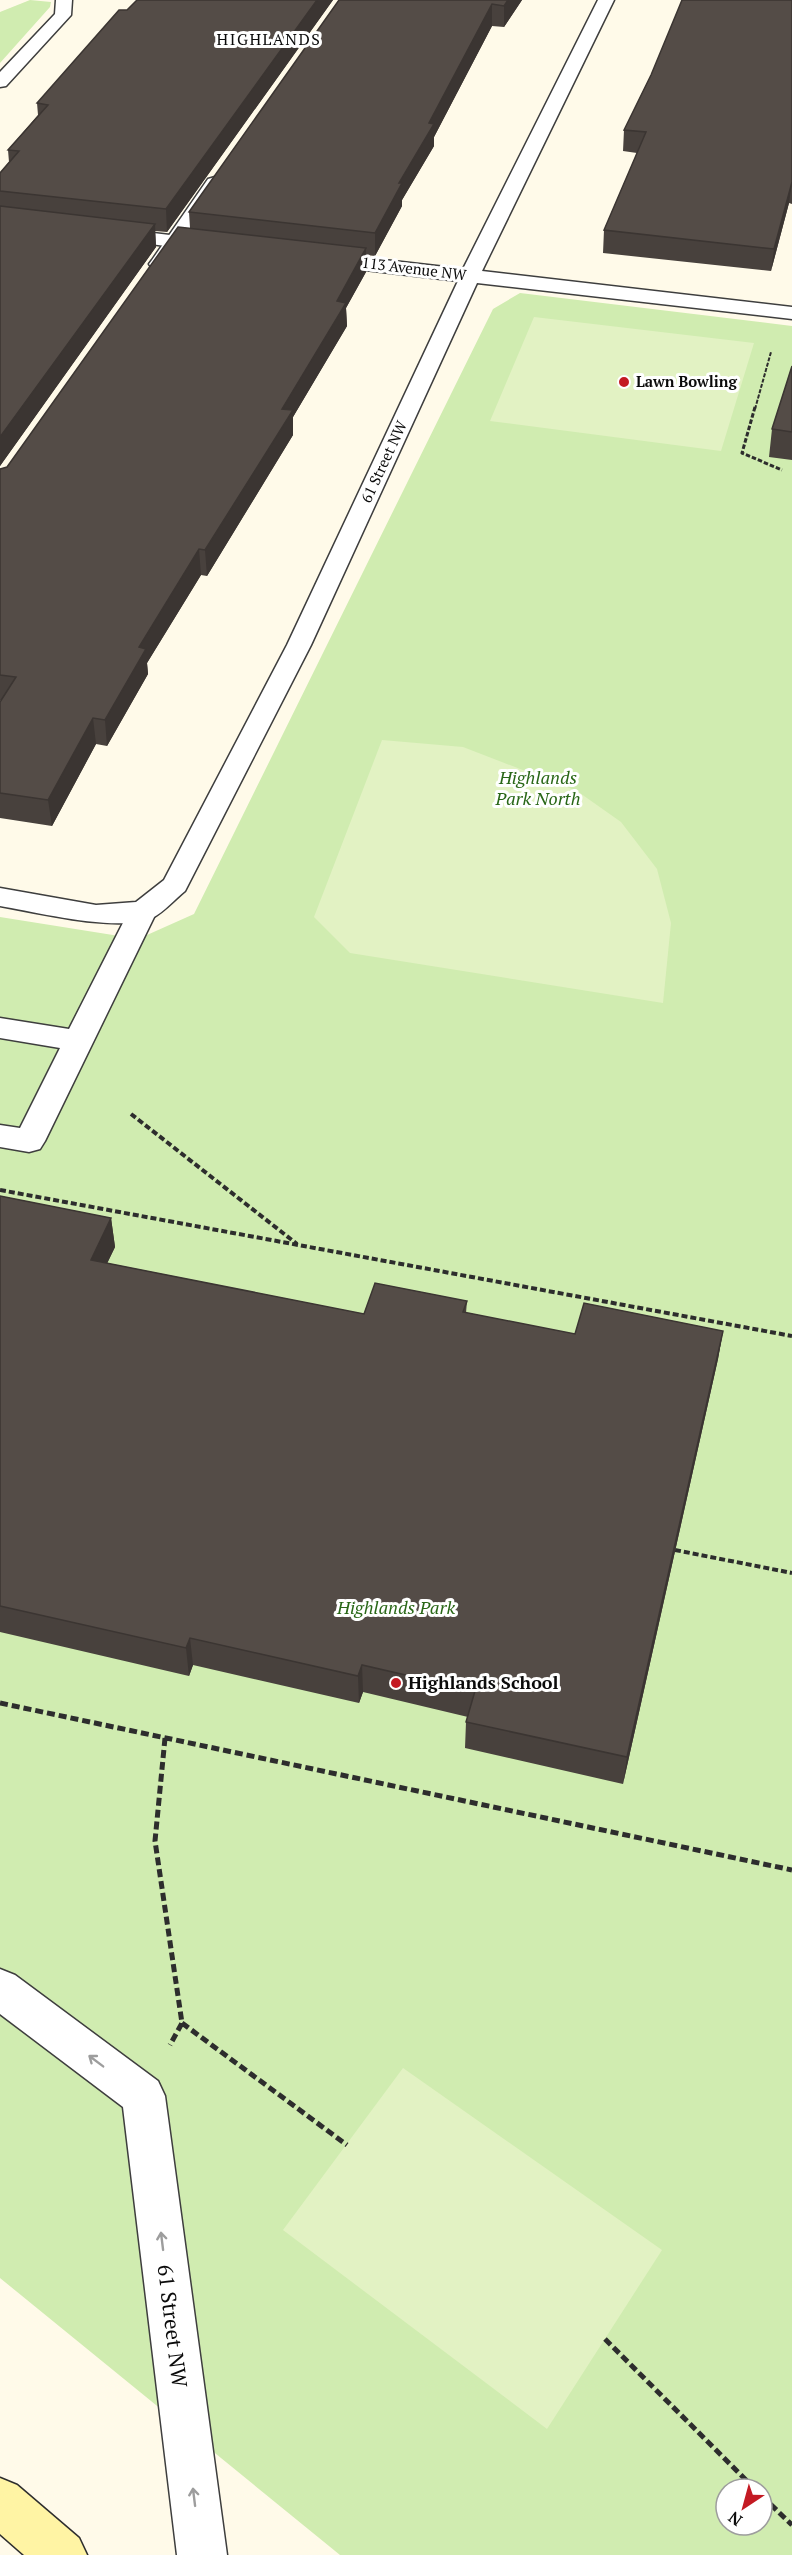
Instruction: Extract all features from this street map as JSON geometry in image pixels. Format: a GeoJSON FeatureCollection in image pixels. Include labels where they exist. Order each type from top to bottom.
{"type":"FeatureCollection","features":[{"type":"Feature","properties":{"kind":"main road"},"geometry":{"type":"LineString","coordinates":[[0,2502],[62,2555]]}},
{"type":"Feature","properties":{"kind":"street"},"geometry":{"type":"LineString","coordinates":[[0,82],[63,15],[64,0]]}},
{"type":"Feature","properties":{"kind":"street","name":"61 Street NW"},"geometry":{"type":"LineString","coordinates":[[143,910],[175,885],[294,656],[470,276],[606,0]]}},
{"type":"Feature","properties":{"kind":"street"},"geometry":{"type":"LineString","coordinates":[[148,279],[229,164]]}},
{"type":"Feature","properties":{"kind":"street"},"geometry":{"type":"LineString","coordinates":[[93,232],[234,248]]}},
{"type":"Feature","properties":{"kind":"street","name":"113 Avenue NW"},"geometry":{"type":"LineString","coordinates":[[304,256],[792,313]]}},
{"type":"Feature","properties":{"kind":"street"},"geometry":{"type":"LineString","coordinates":[[0,897],[96,914],[143,910]]}},
{"type":"Feature","properties":{"kind":"street"},"geometry":{"type":"LineString","coordinates":[[0,1136],[29,1141],[143,910]]}},
{"type":"Feature","properties":{"kind":"street"},"geometry":{"type":"LineString","coordinates":[[0,1028],[78,1041]]}},
{"type":"Feature","properties":{"kind":"street"},"geometry":{"type":"LineString","coordinates":[[0,1989],[143,2096]]}},
{"type":"Feature","properties":{"kind":"street","name":"61 Street NW"},"geometry":{"type":"LineString","coordinates":[[143,2096],[202,2555]]}},
{"type":"Feature","properties":{"kind":"path"},"geometry":{"type":"LineString","coordinates":[[773,343],[742,453],[782,470]]}},
{"type":"Feature","properties":{"kind":"path"},"geometry":{"type":"LineString","coordinates":[[130,1114],[297,1245]]}},
{"type":"Feature","properties":{"kind":"path"},"geometry":{"type":"LineString","coordinates":[[0,1190],[792,1336]]}},
{"type":"Feature","properties":{"kind":"path"},"geometry":{"type":"LineString","coordinates":[[675,1550],[792,1573]]}},
{"type":"Feature","properties":{"kind":"path"},"geometry":{"type":"LineString","coordinates":[[0,1703],[792,1870]]}},
{"type":"Feature","properties":{"kind":"path"},"geometry":{"type":"LineString","coordinates":[[143,2096],[182,2023],[154,1841],[165,1738]]}},
{"type":"Feature","properties":{"kind":"path"},"geometry":{"type":"LineString","coordinates":[[182,2023],[347,2145]]}},
{"type":"Feature","properties":{"kind":"path"},"geometry":{"type":"LineString","coordinates":[[605,2339],[743,2477]]}},
{"type":"Feature","properties":{"kind":"path"},"geometry":{"type":"LineString","coordinates":[[774,2508],[792,2525]]}},
{"type":"Feature","properties":{"kind":"green space"},"geometry":{"type":"Polygon","coordinates":[[[30,0],[51,2],[50,7],[0,63],[0,12],[30,0]]]}},
{"type":"Feature","properties":{"kind":"green space","name":"Highlands Park"},"geometry":{"type":"Polygon","coordinates":[[[520,293],[792,326],[792,2555],[340,2555],[0,2278],[0,917],[138,939],[194,914],[493,309],[520,293]]]}},
{"type":"Feature","properties":{"kind":"green space","name":"Lawn Bowling"},"geometry":{"type":"Polygon","coordinates":[[[534,317],[754,343],[721,451],[490,421],[534,317]]]}},
{"type":"Feature","properties":{"kind":"green space","name":"Highlands Park North"},"geometry":{"type":"Polygon","coordinates":[[[382,740],[463,747],[577,791],[621,822],[657,869],[671,923],[663,1003],[350,953],[314,917],[382,740]]]}},
{"type":"Feature","properties":{"kind":"green space"},"geometry":{"type":"Polygon","coordinates":[[[403,2068],[662,2250],[547,2429],[283,2230],[403,2068]]]}},
{"type":"Feature","properties":{"kind":"building"},"geometry":{"type":"Polygon","coordinates":[[[137,0],[317,0],[166,209],[0,191],[0,173],[19,151],[8,150],[48,105],[37,103],[119,10],[127,10],[137,0]]]}},
{"type":"Feature","properties":{"kind":"building"},"geometry":{"type":"Polygon","coordinates":[[[339,0],[508,0],[504,6],[492,4],[429,123],[434,124],[399,183],[402,183],[375,233],[189,212],[339,0]]]}},
{"type":"Feature","properties":{"kind":"building"},"geometry":{"type":"Polygon","coordinates":[[[682,0],[792,0],[792,182],[774,249],[604,230],[646,132],[624,130],[651,75],[682,0]]]}},
{"type":"Feature","properties":{"kind":"building"},"geometry":{"type":"Polygon","coordinates":[[[0,206],[155,224],[0,437],[0,206]]]}},
{"type":"Feature","properties":{"kind":"building"},"geometry":{"type":"Polygon","coordinates":[[[178,227],[366,248],[337,301],[346,303],[282,409],[293,410],[205,550],[199,549],[139,647],[146,649],[105,720],[93,718],[48,800],[0,793],[0,702],[16,677],[0,675],[0,469],[7,467],[178,227]]]}},
{"type":"Feature","properties":{"kind":"building"},"geometry":{"type":"Polygon","coordinates":[[[792,366],[792,432],[772,429],[792,366]]]}},
{"type":"Feature","properties":{"kind":"building"},"geometry":{"type":"Polygon","coordinates":[[[0,1196],[111,1218],[91,1260],[364,1314],[375,1283],[467,1301],[463,1312],[575,1334],[584,1303],[723,1331],[627,1757],[466,1722],[475,1691],[362,1665],[358,1676],[190,1638],[186,1648],[0,1606],[0,1196]]]}},
{"type":"Feature","properties":{"kind":"place","name":"Lawn Bowling"},"geometry":{"type":"Point","coordinates":[624,382]}},
{"type":"Feature","properties":{"kind":"place","name":"Highlands School"},"geometry":{"type":"Point","coordinates":[396,1683]}},
{"type":"Feature","properties":{"kind":"district","name":"HIGHLANDS"},"geometry":{"type":"Point","coordinates":[269,39]}}]}
